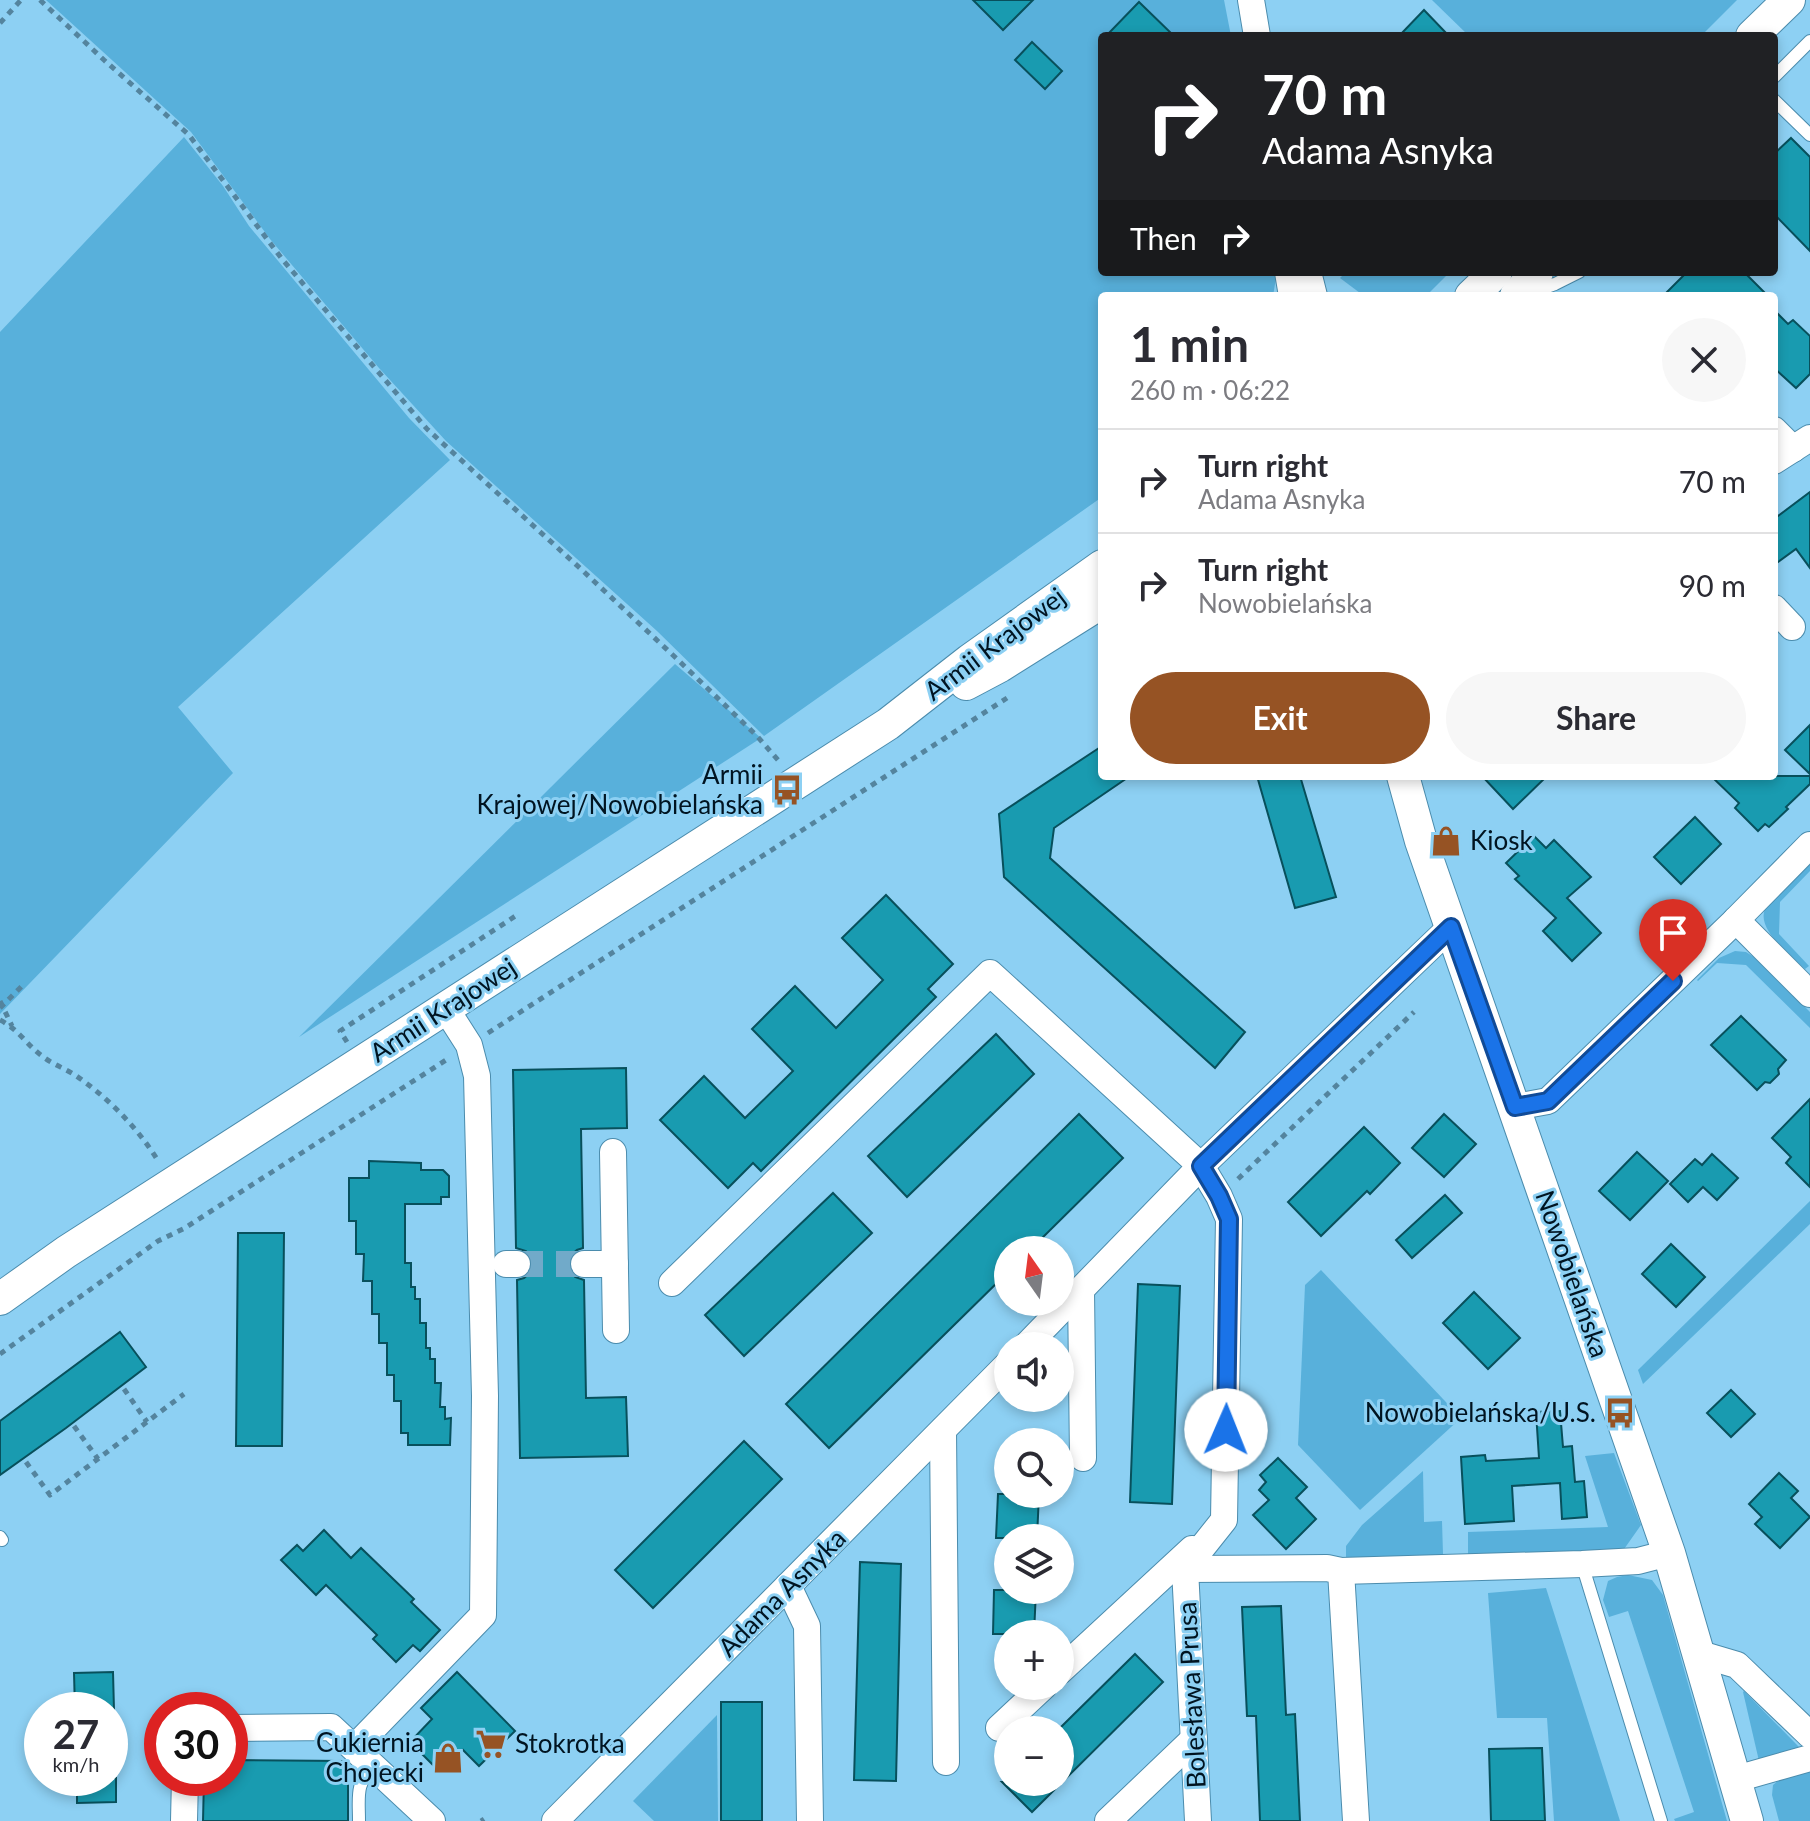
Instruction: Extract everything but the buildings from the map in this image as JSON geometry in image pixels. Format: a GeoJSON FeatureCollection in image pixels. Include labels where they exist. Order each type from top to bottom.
{"type":"FeatureCollection","features":[{"type":"Feature","properties":{"kind":"street"},"geometry":{"type":"LineString","coordinates":[[1251,0],[1256,32]]}},
{"type":"Feature","properties":{"kind":"street"},"geometry":{"type":"LineString","coordinates":[[1756,32],[1789,0]]}},
{"type":"Feature","properties":{"kind":"street"},"geometry":{"type":"LineString","coordinates":[[1475,292],[1492,276]]}},
{"type":"Feature","properties":{"kind":"street"},"geometry":{"type":"LineString","coordinates":[[1520,292],[1534,276]]}},
{"type":"Feature","properties":{"kind":"street"},"geometry":{"type":"LineString","coordinates":[[1778,434],[1792,450]]}},
{"type":"Feature","properties":{"kind":"street","name":"Armii Krajowej"},"geometry":{"type":"LineString","coordinates":[[0,1299],[66,1252],[888,724],[970,660],[1098,569]]}},
{"type":"Feature","properties":{"kind":"street","name":"Armii Krajowej"},"geometry":{"type":"LineString","coordinates":[[888,724],[1000,666],[1098,605]]}},
{"type":"Feature","properties":{"kind":"street","name":"Nowobielańska"},"geometry":{"type":"LineString","coordinates":[[1404,780],[1421,841],[1669,1553],[1747,1821]]}},
{"type":"Feature","properties":{"kind":"street"},"geometry":{"type":"LineString","coordinates":[[1515,1107],[1548,1101],[1810,845]]}},
{"type":"Feature","properties":{"kind":"street"},"geometry":{"type":"LineString","coordinates":[[1736,920],[1810,994]]}},
{"type":"Feature","properties":{"kind":"street"},"geometry":{"type":"LineString","coordinates":[[1040,1332],[1201,1166],[1451,927]]}},
{"type":"Feature","properties":{"kind":"street"},"geometry":{"type":"LineString","coordinates":[[672,1283],[990,973],[1201,1166],[1229,1219],[1224,1520],[1185,1569]]}},
{"type":"Feature","properties":{"kind":"street"},"geometry":{"type":"LineString","coordinates":[[355,1747],[483,1615],[485,1396],[477,1076],[469,1045],[446,1009]]}},
{"type":"Feature","properties":{"kind":"street"},"geometry":{"type":"LineString","coordinates":[[613,1152],[616,1330]]}},
{"type":"Feature","properties":{"kind":"street"},"geometry":{"type":"LineString","coordinates":[[584,1264],[615,1264]]}},
{"type":"Feature","properties":{"kind":"street"},"geometry":{"type":"LineString","coordinates":[[1081,1290],[1083,1458]]}},
{"type":"Feature","properties":{"kind":"street","name":"Adama Asnyka"},"geometry":{"type":"LineString","coordinates":[[555,1821],[994,1378]]}},
{"type":"Feature","properties":{"kind":"street"},"geometry":{"type":"LineString","coordinates":[[943,1430],[946,1762]]}},
{"type":"Feature","properties":{"kind":"street"},"geometry":{"type":"LineString","coordinates":[[1074,1658],[1224,1520]]}},
{"type":"Feature","properties":{"kind":"street"},"geometry":{"type":"LineString","coordinates":[[1185,1569],[1327,1568],[1341,1571],[1582,1564],[1638,1561],[1669,1553]]}},
{"type":"Feature","properties":{"kind":"street","name":"Bolesława Prusa"},"geometry":{"type":"LineString","coordinates":[[1185,1569],[1198,1821]]}},
{"type":"Feature","properties":{"kind":"street"},"geometry":{"type":"LineString","coordinates":[[1341,1571],[1356,1821]]}},
{"type":"Feature","properties":{"kind":"street"},"geometry":{"type":"LineString","coordinates":[[788,1586],[807,1626],[813,1820]]}},
{"type":"Feature","properties":{"kind":"street"},"geometry":{"type":"LineString","coordinates":[[1700,1654],[1737,1665],[1810,1735]]}},
{"type":"Feature","properties":{"kind":"street"},"geometry":{"type":"LineString","coordinates":[[1012,1716],[1029,1700]]}},
{"type":"Feature","properties":{"kind":"street"},"geometry":{"type":"LineString","coordinates":[[248,1728],[331,1727],[432,1821]]}},
{"type":"Feature","properties":{"kind":"street"},"geometry":{"type":"LineString","coordinates":[[1108,1821],[1194,1739]]}},
{"type":"Feature","properties":{"kind":"street"},"geometry":{"type":"LineString","coordinates":[[1736,1779],[1810,1758]]}},
{"type":"Feature","properties":{"kind":"street"},"geometry":{"type":"LineString","coordinates":[[163,1821],[184,1800]]}},
{"type":"Feature","properties":{"kind":"lane"},"geometry":{"type":"LineString","coordinates":[[1778,73],[1810,41]]}},
{"type":"Feature","properties":{"kind":"lane"},"geometry":{"type":"LineString","coordinates":[[1778,104],[1810,135]]}},
{"type":"Feature","properties":{"kind":"lane"},"geometry":{"type":"LineString","coordinates":[[1534,292],[1571,276]]}},
{"type":"Feature","properties":{"kind":"lane"},"geometry":{"type":"LineString","coordinates":[[1582,1564],[1661,1821]]}},
{"type":"Feature","properties":{"kind":"lane"},"geometry":{"type":"LineString","coordinates":[[359,1821],[359,1790],[364,1775],[374,1765]]}},
{"type":"Feature","properties":{"kind":"path"},"geometry":{"type":"LineString","coordinates":[[0,23],[21,0]]}},
{"type":"Feature","properties":{"kind":"path"},"geometry":{"type":"LineString","coordinates":[[40,0],[189,135],[282,259],[427,429],[687,668],[757,736],[783,767]]}},
{"type":"Feature","properties":{"kind":"path"},"geometry":{"type":"LineString","coordinates":[[0,1354],[158,1241],[185,1228],[1013,694]]}},
{"type":"Feature","properties":{"kind":"path"},"geometry":{"type":"LineString","coordinates":[[23,985],[1,1005],[13,1027],[41,1055],[79,1078],[121,1114],[162,1167]]}},
{"type":"Feature","properties":{"kind":"path"},"geometry":{"type":"LineString","coordinates":[[1219,1196],[1414,1012]]}},
{"type":"Feature","properties":{"kind":"path"},"geometry":{"type":"LineString","coordinates":[[0,1020],[13,1027]]}},
{"type":"Feature","properties":{"kind":"path"},"geometry":{"type":"LineString","coordinates":[[124,1389],[147,1422]]}},
{"type":"Feature","properties":{"kind":"path"},"geometry":{"type":"LineString","coordinates":[[26,1462],[50,1495],[184,1394]]}},
{"type":"Feature","properties":{"kind":"path"},"geometry":{"type":"LineString","coordinates":[[74,1426],[98,1459]]}},
{"type":"Feature","properties":{"kind":"shaded area"},"geometry":{"type":"Polygon","coordinates":[[[46,0],[1224,0],[1230,32],[1098,32],[1098,276],[1276,276],[1274,292],[1098,292],[1098,500],[764,736],[657,631],[446,441],[379,368],[270,239],[191,132],[46,0]]]}},
{"type":"Feature","properties":{"kind":"shaded area"},"geometry":{"type":"Polygon","coordinates":[[[1432,0],[1737,0],[1705,32],[1465,32],[1432,0]]]}},
{"type":"Feature","properties":{"kind":"shaded area"},"geometry":{"type":"Polygon","coordinates":[[[184,137],[223,186],[249,226],[409,418],[450,460],[178,707],[233,773],[0,1014],[0,332],[184,137]]]}},
{"type":"Feature","properties":{"kind":"shaded area"},"geometry":{"type":"Polygon","coordinates":[[[1446,276],[1430,292],[1359,292],[1340,278],[1446,276]]]}},
{"type":"Feature","properties":{"kind":"shaded area"},"geometry":{"type":"Polygon","coordinates":[[[675,664],[761,738],[299,1037],[675,664]]]}},
{"type":"Feature","properties":{"kind":"shaded area"},"geometry":{"type":"Polygon","coordinates":[[[1810,864],[1810,871],[1780,902],[1779,934],[1809,966],[1805,969],[1770,934],[1764,917],[1768,905],[1810,864]]]}},
{"type":"Feature","properties":{"kind":"shaded area"},"geometry":{"type":"Polygon","coordinates":[[[1735,951],[1746,952],[1757,959],[1810,1012],[1810,1028],[1746,965],[1717,963],[1697,980],[1719,958],[1735,951]]]}},
{"type":"Feature","properties":{"kind":"shaded area"},"geometry":{"type":"Polygon","coordinates":[[[1810,1201],[1810,1224],[1643,1384],[1638,1370],[1810,1201]]]}},
{"type":"Feature","properties":{"kind":"shaded area"},"geometry":{"type":"Polygon","coordinates":[[[1321,1270],[1461,1418],[1360,1510],[1298,1445],[1305,1285],[1321,1270]]]}},
{"type":"Feature","properties":{"kind":"shaded area"},"geometry":{"type":"Polygon","coordinates":[[[1614,1453],[1641,1525],[1622,1552],[1468,1559],[1468,1532],[1608,1527],[1585,1456],[1614,1453]]]}},
{"type":"Feature","properties":{"kind":"shaded area"},"geometry":{"type":"Polygon","coordinates":[[[1423,1471],[1424,1522],[1442,1521],[1443,1554],[1440,1559],[1346,1558],[1346,1546],[1362,1525],[1423,1471]]]}},
{"type":"Feature","properties":{"kind":"shaded area"},"geometry":{"type":"Polygon","coordinates":[[[1628,1575],[1652,1580],[1663,1595],[1727,1821],[1674,1819],[1694,1812],[1628,1611],[1609,1617],[1603,1600],[1608,1581],[1628,1575]]]}},
{"type":"Feature","properties":{"kind":"shaded area"},"geometry":{"type":"Polygon","coordinates":[[[1546,1588],[1620,1821],[1554,1821],[1547,1718],[1497,1718],[1488,1593],[1546,1588]]]}},
{"type":"Feature","properties":{"kind":"shaded area"},"geometry":{"type":"Polygon","coordinates":[[[1744,1691],[1799,1747],[1798,1751],[1759,1761],[1744,1691]]]}},
{"type":"Feature","properties":{"kind":"shaded area"},"geometry":{"type":"Polygon","coordinates":[[[717,1715],[718,1821],[654,1821],[633,1801],[717,1715]]]}},
{"type":"Feature","properties":{"kind":"shaded area"},"geometry":{"type":"Polygon","coordinates":[[[1810,1768],[1810,1821],[1779,1821],[1772,1795],[1773,1785],[1784,1776],[1810,1768]]]}},
{"type":"Feature","properties":{"kind":"tunnel"},"geometry":{"type":"LineString","coordinates":[[517,1264],[584,1264]]}},
{"type":"Feature","properties":{"kind":"place","name":"Armii Krajowej/Nowobielańska"},"geometry":{"type":"Point","coordinates":[787,790]}},
{"type":"Feature","properties":{"kind":"place","name":"Kiosk"},"geometry":{"type":"Point","coordinates":[1446,841]}},
{"type":"Feature","properties":{"kind":"place","name":"Nowobielańska/U.S."},"geometry":{"type":"Point","coordinates":[1620,1413]}},
{"type":"Feature","properties":{"kind":"place","name":"Stokrotka"},"geometry":{"type":"Point","coordinates":[491,1744]}},
{"type":"Feature","properties":{"kind":"place","name":"Cukiernia Chojecki"},"geometry":{"type":"Point","coordinates":[448,1758]}},
{"type":"Feature","properties":{"kind":"route"},"geometry":{"type":"LineString","coordinates":[[1226,1430],[1229,1219],[1201,1166],[1451,927],[1515,1107],[1548,1101],[1673,981]]}}]}
